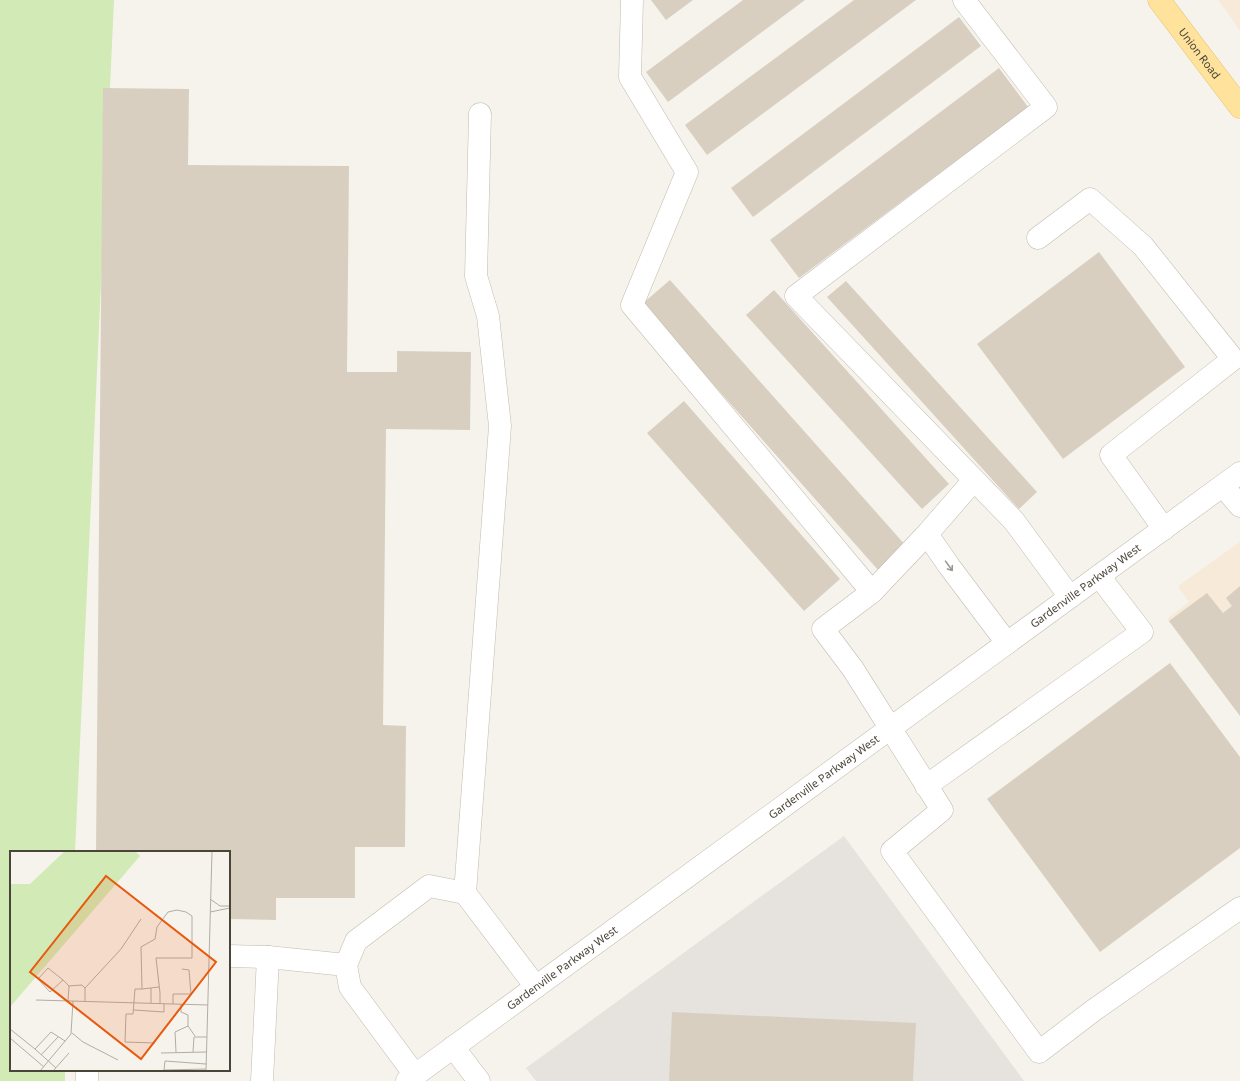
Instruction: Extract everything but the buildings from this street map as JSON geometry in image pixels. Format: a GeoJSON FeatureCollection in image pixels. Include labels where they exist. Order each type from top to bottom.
{"type":"FeatureCollection","features":[{"type":"Feature","properties":{"kind":"main road","name":"Union Road"},"geometry":{"type":"LineString","coordinates":[[1159,0],[1240,107]]}},
{"type":"Feature","properties":{"kind":"street"},"geometry":{"type":"LineString","coordinates":[[632,0],[630,77],[687,172],[632,305],[872,592]]}},
{"type":"Feature","properties":{"kind":"street"},"geometry":{"type":"LineString","coordinates":[[964,0],[1046,107],[796,296],[1014,521],[1070,597]]}},
{"type":"Feature","properties":{"kind":"street"},"geometry":{"type":"LineString","coordinates":[[480,114],[476,276],[488,316],[500,426],[465,893],[536,987]]}},
{"type":"Feature","properties":{"kind":"street"},"geometry":{"type":"LineString","coordinates":[[1038,238],[1090,199],[1143,246],[1234,359],[1111,454],[1164,529]]}},
{"type":"Feature","properties":{"kind":"street","name":"Gardenville Parkway West"},"geometry":{"type":"LineString","coordinates":[[411,1078],[1240,473]]}},
{"type":"Feature","properties":{"kind":"street"},"geometry":{"type":"LineString","coordinates":[[974,480],[927,534],[872,592],[823,629],[853,669],[942,810],[892,851],[1039,1052],[1094,1010],[1240,908]]}},
{"type":"Feature","properties":{"kind":"street"},"geometry":{"type":"LineString","coordinates":[[1223,486],[1240,506]]}},
{"type":"Feature","properties":{"kind":"street"},"geometry":{"type":"LineString","coordinates":[[927,534],[948,566],[1007,643]]}},
{"type":"Feature","properties":{"kind":"street"},"geometry":{"type":"LineString","coordinates":[[926,786],[1142,632],[1099,576]]}},
{"type":"Feature","properties":{"kind":"street"},"geometry":{"type":"LineString","coordinates":[[411,1078],[350,986],[346,965],[356,940],[429,886],[465,893]]}},
{"type":"Feature","properties":{"kind":"street"},"geometry":{"type":"LineString","coordinates":[[230,956],[346,965]]}},
{"type":"Feature","properties":{"kind":"street"},"geometry":{"type":"LineString","coordinates":[[262,1081],[268,958]]}},
{"type":"Feature","properties":{"kind":"street"},"geometry":{"type":"LineString","coordinates":[[453,1047],[479,1081]]}},
{"type":"Feature","properties":{"kind":"shaded area"},"geometry":{"type":"Polygon","coordinates":[[[1218,0],[1240,0],[1240,31],[1228,13],[1218,0]]]}},
{"type":"Feature","properties":{"kind":"shaded area"},"geometry":{"type":"Polygon","coordinates":[[[1240,542],[1240,715],[1167,619],[1189,602],[1178,586],[1240,542]]]}},
{"type":"Feature","properties":{"kind":"shaded area"},"geometry":{"type":"Polygon","coordinates":[[[844,836],[1024,1081],[536,1081],[526,1068],[844,836]]]}},
{"type":"Feature","properties":{"kind":"green space"},"geometry":{"type":"Polygon","coordinates":[[[0,0],[114,0],[75,851],[10,851],[10,1071],[65,1071],[65,1081],[0,1081],[0,0]]]}}]}
